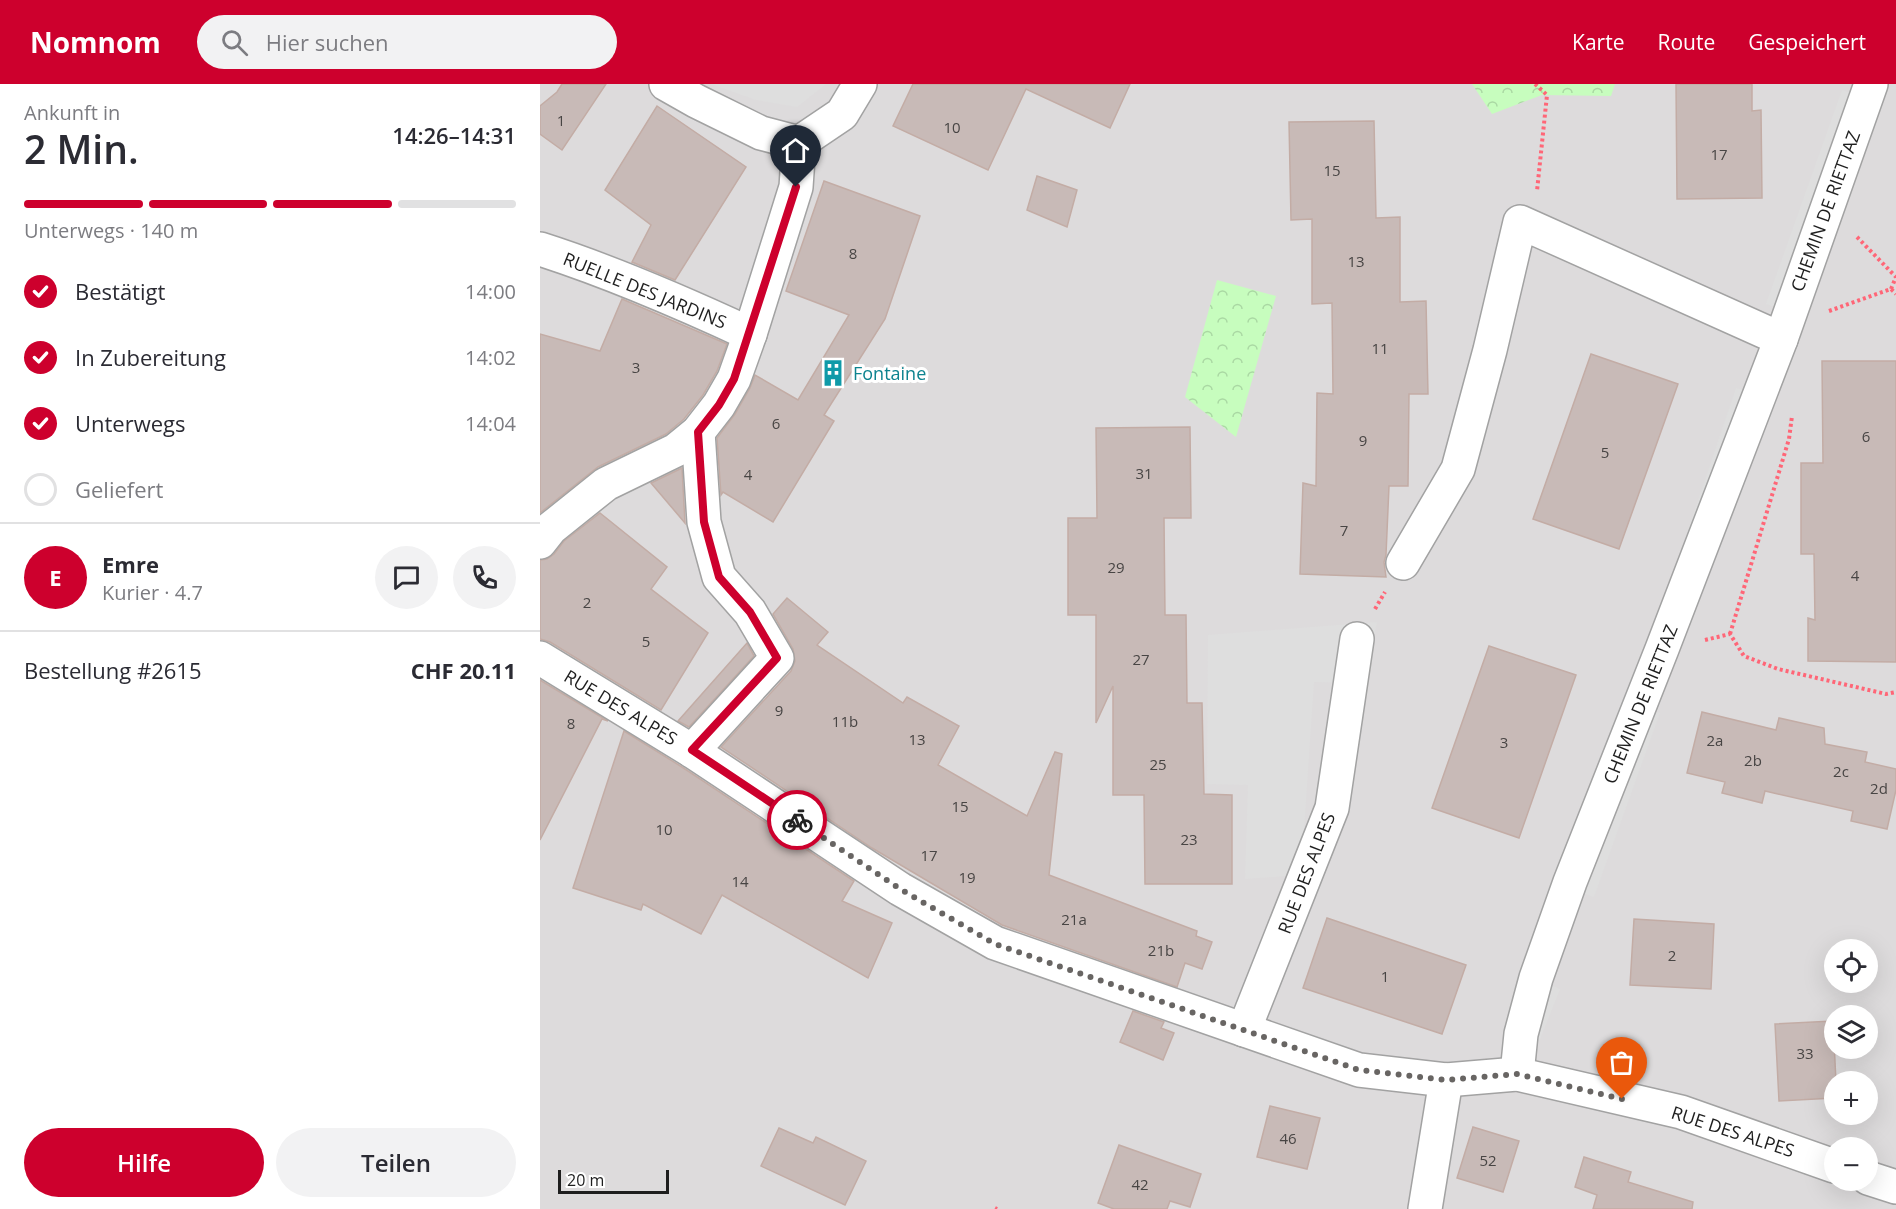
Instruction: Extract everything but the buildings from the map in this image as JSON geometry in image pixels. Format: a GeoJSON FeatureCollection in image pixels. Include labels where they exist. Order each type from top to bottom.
{"type":"FeatureCollection","features":[{"type":"Feature","properties":{"kind":"street"},"geometry":{"type":"LineString","coordinates":[[666,84],[761,133],[799,143],[842,114],[860,84]]}},
{"type":"Feature","properties":{"kind":"street","name":"CHEMIN DE RIETTAZ"},"geometry":{"type":"LineString","coordinates":[[1517,1074],[1521,1034],[1536,978],[1577,862],[1781,339],[1871,84]]}},
{"type":"Feature","properties":{"kind":"street"},"geometry":{"type":"LineString","coordinates":[[540,542],[551,528],[606,484],[676,450],[698,432],[719,405],[734,379],[750,334],[796,187],[799,143]]}},
{"type":"Feature","properties":{"kind":"street"},"geometry":{"type":"LineString","coordinates":[[1403,563],[1458,469],[1490,350],[1520,222],[1781,339]]}},
{"type":"Feature","properties":{"kind":"street","name":"RUELLE DES JARDINS"},"geometry":{"type":"LineString","coordinates":[[540,249],[596,267],[750,334]]}},
{"type":"Feature","properties":{"kind":"street"},"geometry":{"type":"LineString","coordinates":[[692,750],[777,658],[750,612],[719,577],[704,522],[698,432]]}},
{"type":"Feature","properties":{"kind":"street","name":"RUE DES ALPES"},"geometry":{"type":"LineString","coordinates":[[1244,1030],[1332,808],[1357,639]]}},
{"type":"Feature","properties":{"kind":"street","name":"RUE DES ALPES"},"geometry":{"type":"LineString","coordinates":[[540,658],[692,750],[900,889],[995,944],[1359,1070],[1446,1080],[1517,1074],[1681,1112],[1824,1162]]}},
{"type":"Feature","properties":{"kind":"street"},"geometry":{"type":"LineString","coordinates":[[1425,1209],[1446,1080]]}},
{"type":"Feature","properties":{"kind":"street"},"geometry":{"type":"LineString","coordinates":[[1878,1182],[1896,1188]]}},
{"type":"Feature","properties":{"kind":"path"},"geometry":{"type":"LineString","coordinates":[[1533,228],[1547,95],[1535,84]]}},
{"type":"Feature","properties":{"kind":"path"},"geometry":{"type":"LineString","coordinates":[[1822,314],[1891,290],[1896,277],[1857,237]]}},
{"type":"Feature","properties":{"kind":"path"},"geometry":{"type":"LineString","coordinates":[[1891,290],[1896,294]]}},
{"type":"Feature","properties":{"kind":"path"},"geometry":{"type":"LineString","coordinates":[[1793,408],[1789,439],[1730,634],[1744,656],[1778,669],[1886,694],[1896,693]]}},
{"type":"Feature","properties":{"kind":"path"},"geometry":{"type":"LineString","coordinates":[[1357,639],[1403,563]]}},
{"type":"Feature","properties":{"kind":"path"},"geometry":{"type":"LineString","coordinates":[[1662,649],[1730,634]]}},
{"type":"Feature","properties":{"kind":"shaded area"},"geometry":{"type":"Polygon","coordinates":[[[540,84],[1896,84],[1896,1209],[540,1209],[540,84]]]}},
{"type":"Feature","properties":{"kind":"shaded area"},"geometry":{"type":"Polygon","coordinates":[[[711,84],[826,84],[797,107],[756,100],[711,84]]]}},
{"type":"Feature","properties":{"kind":"shaded area"},"geometry":{"type":"Polygon","coordinates":[[[1842,90],[1856,95],[1780,309],[1766,304],[1842,90]]]}},
{"type":"Feature","properties":{"kind":"shaded area"},"geometry":{"type":"Polygon","coordinates":[[[1736,388],[1752,392],[1662,607],[1736,388]]]}},
{"type":"Feature","properties":{"kind":"shaded area"},"geometry":{"type":"Polygon","coordinates":[[[1377,622],[1364,683],[1314,682],[1301,875],[1245,879],[1248,785],[1207,784],[1208,635],[1377,622]]]}},
{"type":"Feature","properties":{"kind":"shaded area"},"geometry":{"type":"Polygon","coordinates":[[[1647,709],[1660,713],[1594,897],[1580,892],[1647,709]]]}},
{"type":"Feature","properties":{"kind":"shaded area"},"geometry":{"type":"Polygon","coordinates":[[[1546,983],[1560,989],[1535,1052],[1521,1047],[1546,983]]]}},
{"type":"Feature","properties":{"kind":"green space"},"geometry":{"type":"Polygon","coordinates":[[[1472,84],[1615,84],[1611,96],[1542,95],[1492,114],[1472,84]]]}},
{"type":"Feature","properties":{"kind":"green space"},"geometry":{"type":"Polygon","coordinates":[[[1217,280],[1276,296],[1236,437],[1185,397],[1217,280]]]}},
{"type":"Feature","properties":{"kind":"way so far"},"geometry":{"type":"LineString","coordinates":[[797,820],[900,889],[995,944],[1359,1070],[1446,1080],[1517,1074],[1622,1099]]}},
{"type":"Feature","properties":{"kind":"place","name":"Fontaine"},"geometry":{"type":"Point","coordinates":[833,373]}},
{"type":"Feature","properties":{"kind":"route"},"geometry":{"type":"LineString","coordinates":[[796,187],[734,379],[719,405],[698,432],[704,522],[719,577],[750,612],[777,658],[692,750],[797,820]]}}]}
